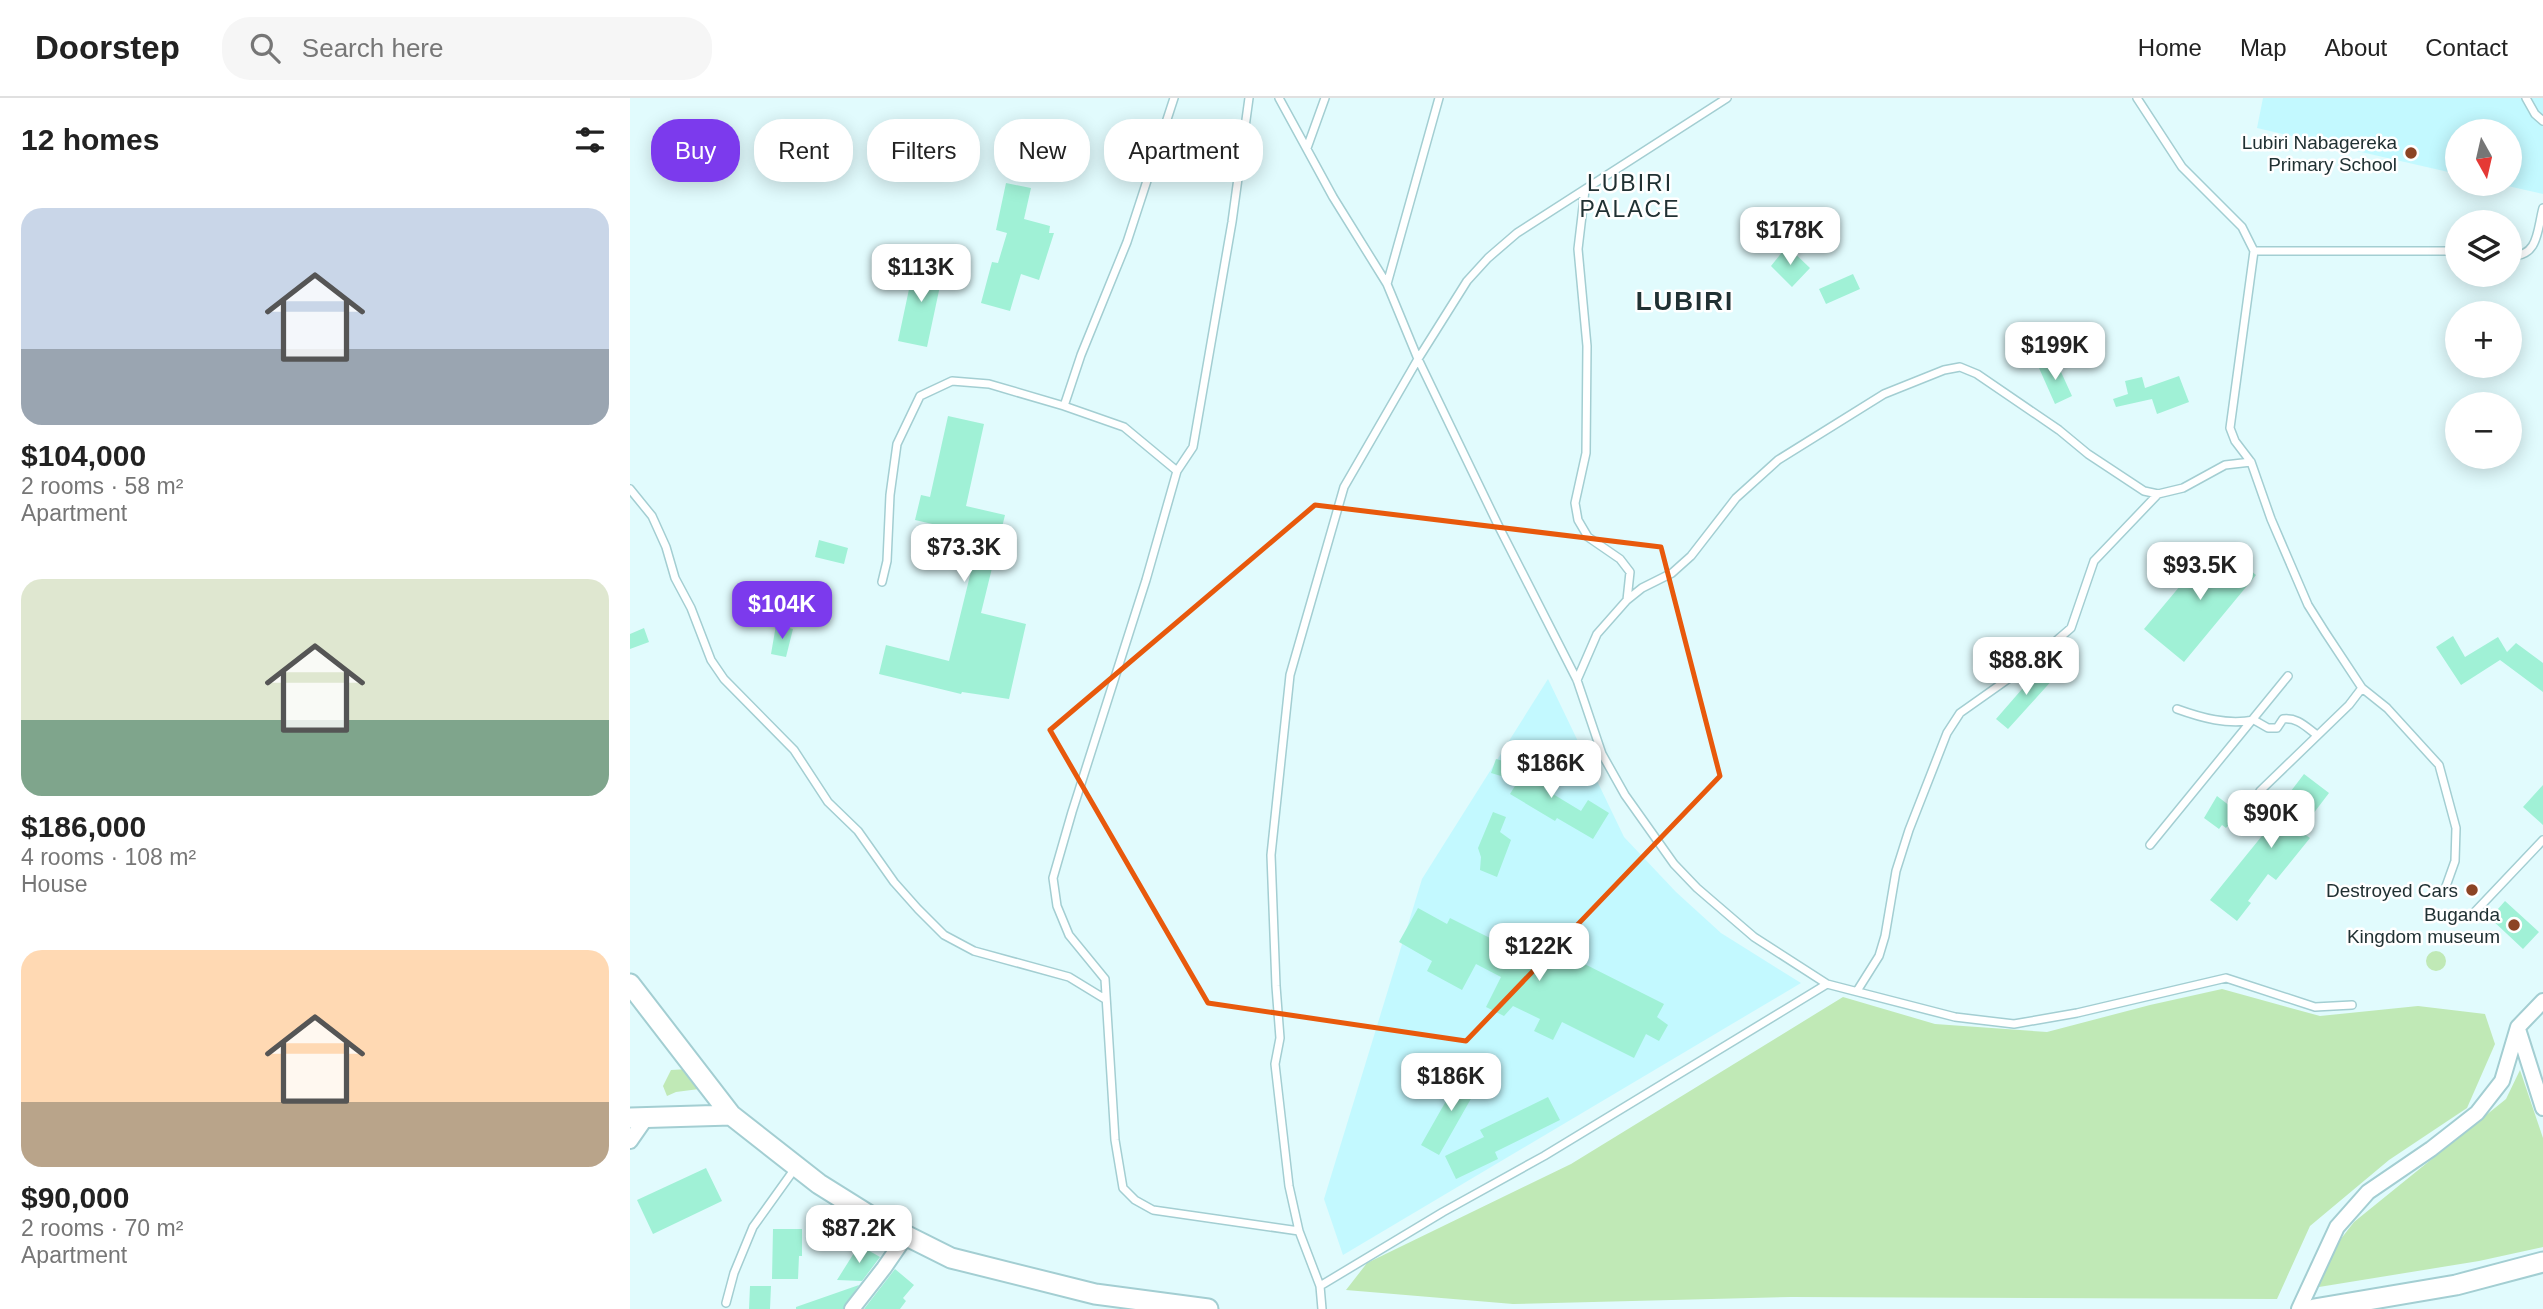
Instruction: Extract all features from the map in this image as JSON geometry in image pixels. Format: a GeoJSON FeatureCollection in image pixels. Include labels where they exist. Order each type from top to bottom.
{"type":"FeatureCollection","features":[{"type":"Feature","properties":{"kind":"main road"},"geometry":{"type":"LineString","coordinates":[[630,984],[731,1115],[819,1184],[883,1224],[951,1258],[1092,1301],[1208,1309]]}},
{"type":"Feature","properties":{"kind":"main road"},"geometry":{"type":"LineString","coordinates":[[638,1118],[731,1115]]}},
{"type":"Feature","properties":{"kind":"main road"},"geometry":{"type":"LineString","coordinates":[[2311,1300],[2456,1285],[2543,1262]]}},
{"type":"Feature","properties":{"kind":"street"},"geometry":{"type":"LineString","coordinates":[[2299,1309],[2311,1300],[2337,1227],[2368,1192],[2431,1149],[2477,1113],[2502,1081],[2518,1027],[2543,1001]]}},
{"type":"Feature","properties":{"kind":"street"},"geometry":{"type":"LineString","coordinates":[[2518,1027],[2543,1108]]}},
{"type":"Feature","properties":{"kind":"street"},"geometry":{"type":"LineString","coordinates":[[630,1141],[638,1118]]}},
{"type":"Feature","properties":{"kind":"street"},"geometry":{"type":"LineString","coordinates":[[852,1309],[906,1236]]}},
{"type":"Feature","properties":{"kind":"lane"},"geometry":{"type":"LineString","coordinates":[[1064,406],[1127,242],[1174,98]]}},
{"type":"Feature","properties":{"kind":"lane"},"geometry":{"type":"LineString","coordinates":[[1249,98],[1232,222],[1193,447],[1177,471],[1054,878],[1057,906],[1069,935],[1105,979],[1115,1140],[1123,1188],[1135,1200],[1153,1210],[1299,1231]]}},
{"type":"Feature","properties":{"kind":"lane"},"geometry":{"type":"LineString","coordinates":[[1279,98],[1333,197],[1387,284],[1418,359],[1577,680],[1602,754],[1625,795],[1674,864],[1697,888],[1754,937],[1827,985],[1955,1017],[2014,1024],[2077,1013],[2226,978],[2315,1007],[2352,1005]]}},
{"type":"Feature","properties":{"kind":"lane"},"geometry":{"type":"LineString","coordinates":[[1307,148],[1325,98]]}},
{"type":"Feature","properties":{"kind":"lane"},"geometry":{"type":"LineString","coordinates":[[1387,284],[1439,98]]}},
{"type":"Feature","properties":{"kind":"lane"},"geometry":{"type":"LineString","coordinates":[[1322,1309],[1320,1286],[1299,1231],[1289,1186],[1275,1064],[1280,1038],[1270,855],[1290,675],[1344,487],[1467,281],[1488,258],[1517,233],[1727,98]]}},
{"type":"Feature","properties":{"kind":"lane"},"geometry":{"type":"LineString","coordinates":[[2137,98],[2182,167],[2242,227],[2254,251],[2230,428],[2235,441],[2251,462],[2271,519],[2308,605],[2362,688],[2387,708],[2438,765],[2456,828],[2455,861],[2445,889]]}},
{"type":"Feature","properties":{"kind":"lane"},"geometry":{"type":"LineString","coordinates":[[2526,98],[2535,114],[2543,121]]}},
{"type":"Feature","properties":{"kind":"lane"},"geometry":{"type":"LineString","coordinates":[[1585,190],[1578,250],[1587,346],[1586,453],[1575,503],[1578,520],[1588,537],[1620,559],[1630,572],[1628,600]]}},
{"type":"Feature","properties":{"kind":"lane"},"geometry":{"type":"LineString","coordinates":[[2522,255],[2533,248],[2543,208]]}},
{"type":"Feature","properties":{"kind":"lane"},"geometry":{"type":"LineString","coordinates":[[2254,251],[2445,251]]}},
{"type":"Feature","properties":{"kind":"lane"},"geometry":{"type":"LineString","coordinates":[[1577,680],[1597,634],[1628,600],[1642,588],[1672,573],[1691,556],[1736,498],[1778,460],[1884,394],[1944,370],[1960,367],[1977,374],[2144,491],[2158,494],[2193,484],[2206,473],[2225,465],[2251,462]]}},
{"type":"Feature","properties":{"kind":"lane"},"geometry":{"type":"LineString","coordinates":[[882,582],[887,561],[890,495],[897,444],[920,396],[952,382],[989,384],[1124,427],[1177,471]]}},
{"type":"Feature","properties":{"kind":"lane"},"geometry":{"type":"LineString","coordinates":[[630,489],[652,516],[666,547],[675,578],[691,608],[711,660],[724,679],[794,750],[828,802],[858,831],[918,909],[944,934],[974,951],[1069,977],[1105,999]]}},
{"type":"Feature","properties":{"kind":"lane"},"geometry":{"type":"LineString","coordinates":[[1857,991],[1879,956],[1896,871],[1947,733],[1960,713],[2028,665],[2071,628],[2094,561],[2158,494]]}},
{"type":"Feature","properties":{"kind":"lane"},"geometry":{"type":"LineString","coordinates":[[2150,845],[2288,676]]}},
{"type":"Feature","properties":{"kind":"lane"},"geometry":{"type":"LineString","coordinates":[[2260,791],[2349,705],[2362,688]]}},
{"type":"Feature","properties":{"kind":"lane"},"geometry":{"type":"LineString","coordinates":[[2177,709],[2235,723],[2254,720],[2268,728],[2277,727],[2283,719],[2290,718],[2301,722],[2316,735]]}},
{"type":"Feature","properties":{"kind":"lane"},"geometry":{"type":"LineString","coordinates":[[2470,917],[2543,840]]}},
{"type":"Feature","properties":{"kind":"lane"},"geometry":{"type":"LineString","coordinates":[[1320,1286],[1443,1212],[1544,1156],[1827,985]]}},
{"type":"Feature","properties":{"kind":"lane"},"geometry":{"type":"LineString","coordinates":[[726,1303],[734,1273],[753,1227],[796,1166]]}},
{"type":"Feature","properties":{"kind":"highlighted area"},"geometry":{"type":"Polygon","coordinates":[[[1315,505],[1661,547],[1720,776],[1466,1041],[1208,1003],[1050,730],[1315,505]]]}},
{"type":"Feature","properties":{"kind":"shaded area","name":"Lubiri Nabagereka Primary School"},"geometry":{"type":"Polygon","coordinates":[[[2263,98],[2543,98],[2543,194],[2522,189],[2522,119],[2445,119],[2445,171],[2257,128],[2263,98]]]}},
{"type":"Feature","properties":{"kind":"shaded area"},"geometry":{"type":"Polygon","coordinates":[[[1548,679],[1624,837],[1676,892],[1721,933],[1801,983],[1343,1255],[1324,1199],[1422,879],[1548,679]]]}},
{"type":"Feature","properties":{"kind":"green space"},"geometry":{"type":"Polygon","coordinates":[[[2436,951],[2443,954],[2446,961],[2443,968],[2436,971],[2429,968],[2426,961],[2429,954],[2436,951]]]}},
{"type":"Feature","properties":{"kind":"green space"},"geometry":{"type":"Polygon","coordinates":[[[2222,989],[2320,1016],[2418,1006],[2485,1014],[2495,1044],[2467,1108],[2389,1160],[2310,1226],[2277,1299],[1791,1297],[1513,1304],[1346,1290],[1367,1263],[1571,1164],[1843,997],[1935,1024],[2047,1032],[2222,989]]]}},
{"type":"Feature","properties":{"kind":"green space"},"geometry":{"type":"Polygon","coordinates":[[[688,1069],[699,1089],[667,1096],[663,1086],[671,1070],[688,1069]]]}},
{"type":"Feature","properties":{"kind":"green space"},"geometry":{"type":"Polygon","coordinates":[[[2520,1070],[2543,1138],[2543,1247],[2479,1261],[2319,1287],[2320,1278],[2333,1249],[2354,1222],[2506,1099],[2520,1070]]]}},
{"type":"Feature","properties":{"kind":"building"},"geometry":{"type":"Polygon","coordinates":[[[1006,183],[1031,188],[1024,219],[1050,226],[1049,233],[1054,233],[1039,280],[1021,274],[1010,311],[981,303],[992,262],[998,263],[1007,233],[996,230],[1006,183]]]}},
{"type":"Feature","properties":{"kind":"building"},"geometry":{"type":"Polygon","coordinates":[[[1787,246],[1810,268],[1792,287],[1771,266],[1787,246]]]}},
{"type":"Feature","properties":{"kind":"building"},"geometry":{"type":"Polygon","coordinates":[[[915,261],[944,267],[927,347],[898,341],[915,261]]]}},
{"type":"Feature","properties":{"kind":"building"},"geometry":{"type":"Polygon","coordinates":[[[1853,274],[1860,289],[1826,304],[1819,289],[1853,274]]]}},
{"type":"Feature","properties":{"kind":"building"},"geometry":{"type":"Polygon","coordinates":[[[2056,361],[2072,396],[2055,404],[2039,368],[2056,361]]]}},
{"type":"Feature","properties":{"kind":"building"},"geometry":{"type":"Polygon","coordinates":[[[2179,376],[2189,402],[2157,414],[2152,399],[2116,407],[2113,399],[2128,394],[2125,381],[2142,377],[2145,388],[2179,376]]]}},
{"type":"Feature","properties":{"kind":"building"},"geometry":{"type":"Polygon","coordinates":[[[948,416],[984,424],[966,506],[1005,515],[981,613],[1026,624],[1009,699],[961,694],[879,674],[886,645],[949,661],[980,535],[915,520],[921,495],[930,497],[948,416]]]}},
{"type":"Feature","properties":{"kind":"building"},"geometry":{"type":"Polygon","coordinates":[[[819,540],[848,548],[844,564],[815,557],[819,540]]]}},
{"type":"Feature","properties":{"kind":"building"},"geometry":{"type":"Polygon","coordinates":[[[2216,543],[2256,575],[2184,662],[2144,629],[2216,543]]]}},
{"type":"Feature","properties":{"kind":"building"},"geometry":{"type":"Polygon","coordinates":[[[776,625],[793,629],[786,657],[771,654],[776,625]]]}},
{"type":"Feature","properties":{"kind":"building"},"geometry":{"type":"Polygon","coordinates":[[[644,628],[649,642],[630,649],[630,634],[644,628]]]}},
{"type":"Feature","properties":{"kind":"building"},"geometry":{"type":"Polygon","coordinates":[[[2453,636],[2465,657],[2498,637],[2507,652],[2516,643],[2543,663],[2543,692],[2500,660],[2461,685],[2436,647],[2453,636]]]}},
{"type":"Feature","properties":{"kind":"building"},"geometry":{"type":"Polygon","coordinates":[[[2042,666],[2055,677],[2008,729],[1996,719],[2042,666]]]}},
{"type":"Feature","properties":{"kind":"building"},"geometry":{"type":"Polygon","coordinates":[[[1496,759],[1515,764],[1551,787],[1549,790],[1543,788],[1581,811],[1588,800],[1609,813],[1593,839],[1557,818],[1555,821],[1510,794],[1518,781],[1491,773],[1496,759]]]}},
{"type":"Feature","properties":{"kind":"building"},"geometry":{"type":"Polygon","coordinates":[[[2304,774],[2329,793],[2300,831],[2310,838],[2276,880],[2268,874],[2237,921],[2210,900],[2296,794],[2291,791],[2304,774]]]}},
{"type":"Feature","properties":{"kind":"building"},"geometry":{"type":"Polygon","coordinates":[[[2543,785],[2543,825],[2523,807],[2543,785]]]}},
{"type":"Feature","properties":{"kind":"building"},"geometry":{"type":"Polygon","coordinates":[[[2217,796],[2239,813],[2226,828],[2222,825],[2219,829],[2204,818],[2217,796]]]}},
{"type":"Feature","properties":{"kind":"building"},"geometry":{"type":"Polygon","coordinates":[[[1493,812],[1506,817],[1500,832],[1511,840],[1497,877],[1480,870],[1481,857],[1478,848],[1493,812]]]}},
{"type":"Feature","properties":{"kind":"building","name":"Buganda Kingdom museum"},"geometry":{"type":"Polygon","coordinates":[[[2505,901],[2539,932],[2523,949],[2490,918],[2505,901]]]}},
{"type":"Feature","properties":{"kind":"building"},"geometry":{"type":"Polygon","coordinates":[[[1418,908],[1447,924],[1450,918],[1506,946],[1515,929],[1664,1004],[1657,1017],[1668,1025],[1659,1041],[1646,1034],[1634,1058],[1562,1022],[1553,1040],[1534,1031],[1540,1019],[1513,1006],[1504,1016],[1486,1007],[1501,977],[1476,964],[1462,990],[1427,971],[1432,961],[1399,942],[1418,908]]]}},
{"type":"Feature","properties":{"kind":"building"},"geometry":{"type":"Polygon","coordinates":[[[1463,1071],[1481,1081],[1439,1155],[1421,1145],[1463,1071]]]}},
{"type":"Feature","properties":{"kind":"building"},"geometry":{"type":"Polygon","coordinates":[[[1548,1097],[1560,1120],[1495,1152],[1498,1159],[1456,1179],[1445,1156],[1484,1137],[1480,1130],[1548,1097]]]}},
{"type":"Feature","properties":{"kind":"building"},"geometry":{"type":"Polygon","coordinates":[[[706,1168],[722,1201],[653,1234],[637,1200],[706,1168]]]}},
{"type":"Feature","properties":{"kind":"building"},"geometry":{"type":"Polygon","coordinates":[[[773,1229],[802,1229],[802,1256],[799,1256],[798,1279],[772,1279],[773,1229]]]}},
{"type":"Feature","properties":{"kind":"building"},"geometry":{"type":"Polygon","coordinates":[[[859,1245],[880,1257],[862,1281],[837,1280],[859,1245]]]}},
{"type":"Feature","properties":{"kind":"building"},"geometry":{"type":"Polygon","coordinates":[[[895,1269],[914,1285],[903,1298],[906,1301],[900,1309],[864,1309],[895,1269]]]}},
{"type":"Feature","properties":{"kind":"building"},"geometry":{"type":"Polygon","coordinates":[[[859,1285],[843,1309],[796,1309],[796,1307],[859,1285]]]}},
{"type":"Feature","properties":{"kind":"building"},"geometry":{"type":"Polygon","coordinates":[[[750,1286],[771,1286],[770,1309],[749,1309],[750,1286]]]}},
{"type":"Feature","properties":{"kind":"place","name":"Lubiri Nabagereka Primary School"},"geometry":{"type":"Point","coordinates":[2411,153]}},
{"type":"Feature","properties":{"kind":"place","name":"Destroyed Cars"},"geometry":{"type":"Point","coordinates":[2472,890]}},
{"type":"Feature","properties":{"kind":"place","name":"Buganda Kingdom museum"},"geometry":{"type":"Point","coordinates":[2514,925]}},
{"type":"Feature","properties":{"kind":"district","name":"LUBIRI PALACE"},"geometry":{"type":"Point","coordinates":[1630,196]}},
{"type":"Feature","properties":{"kind":"district","name":"LUBIRI"},"geometry":{"type":"Point","coordinates":[1685,301]}}]}
